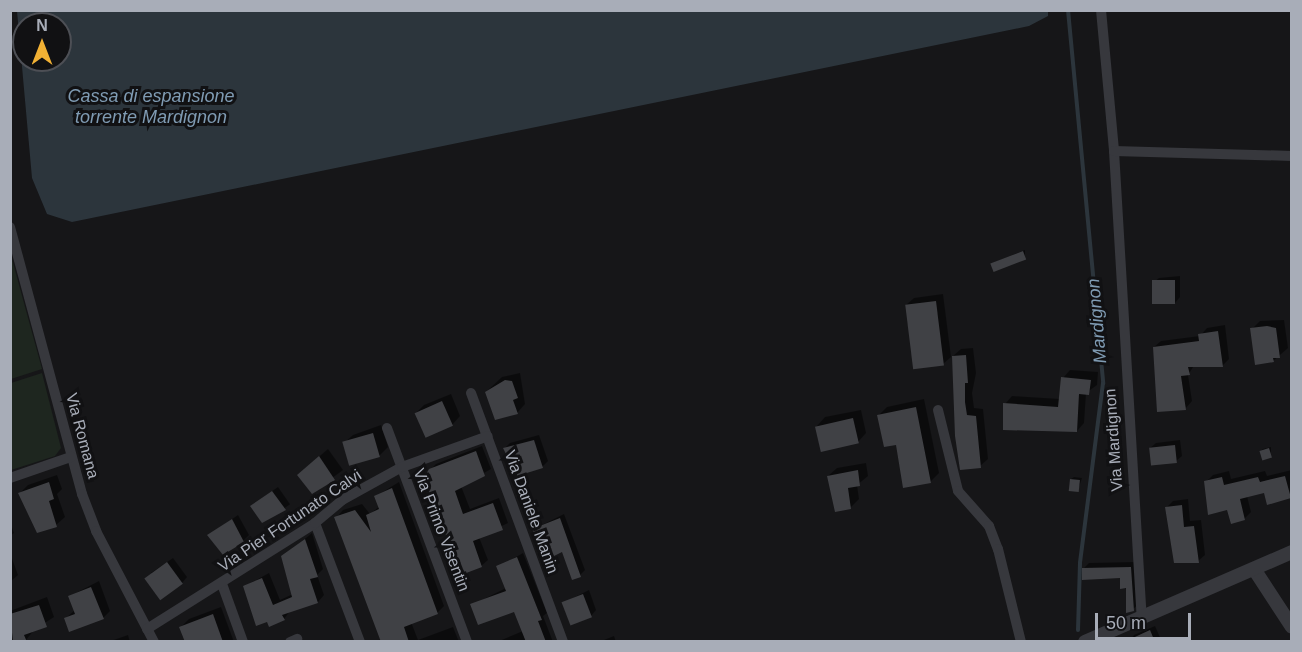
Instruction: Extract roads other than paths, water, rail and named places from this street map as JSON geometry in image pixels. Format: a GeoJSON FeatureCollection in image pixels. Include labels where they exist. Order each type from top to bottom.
{"type":"FeatureCollection","features":[{"type":"Feature","properties":{"kind":"street","name":"Via Mardignon"},"geometry":{"type":"LineString","coordinates":[[1101,10],[1114,151],[1142,619]]}},
{"type":"Feature","properties":{"kind":"street"},"geometry":{"type":"LineString","coordinates":[[1114,151],[1292,156]]}},
{"type":"Feature","properties":{"kind":"street","name":"Via Romana"},"geometry":{"type":"LineString","coordinates":[[10,227],[71,457],[96,531],[154,642]]}},
{"type":"Feature","properties":{"kind":"street","name":"Via Daniele Manin"},"geometry":{"type":"LineString","coordinates":[[471,393],[563,642]]}},
{"type":"Feature","properties":{"kind":"street"},"geometry":{"type":"LineString","coordinates":[[938,410],[958,491],[989,526],[998,549],[1020,642]]}},
{"type":"Feature","properties":{"kind":"street","name":"Via Primo Visentin"},"geometry":{"type":"LineString","coordinates":[[387,428],[467,642]]}},
{"type":"Feature","properties":{"kind":"street","name":"Via Pier Fortunato Calvi"},"geometry":{"type":"LineString","coordinates":[[147,629],[222,584],[315,523],[342,500],[402,467],[488,436]]}},
{"type":"Feature","properties":{"kind":"street"},"geometry":{"type":"LineString","coordinates":[[10,478],[71,457]]}},
{"type":"Feature","properties":{"kind":"street"},"geometry":{"type":"LineString","coordinates":[[315,523],[360,642]]}},
{"type":"Feature","properties":{"kind":"street"},"geometry":{"type":"LineString","coordinates":[[1085,642],[1112,636],[1142,619],[1292,552]]}},
{"type":"Feature","properties":{"kind":"street"},"geometry":{"type":"LineString","coordinates":[[1254,568],[1292,627]]}},
{"type":"Feature","properties":{"kind":"street"},"geometry":{"type":"LineString","coordinates":[[222,584],[243,642]]}},
{"type":"Feature","properties":{"kind":"water","name":"Cassa di espansione torrente Mardignon"},"geometry":{"type":"Polygon","coordinates":[[[1048,11],[1048,16],[1029,26],[72,222],[47,214],[32,178],[22,72],[72,72],[72,12],[17,12],[1048,11]]]}},
{"type":"Feature","properties":{"kind":"waterway","name":"Mardignon"},"geometry":{"type":"LineString","coordinates":[[1068,10],[1103,383],[1080,563],[1078,630]]}}]}
